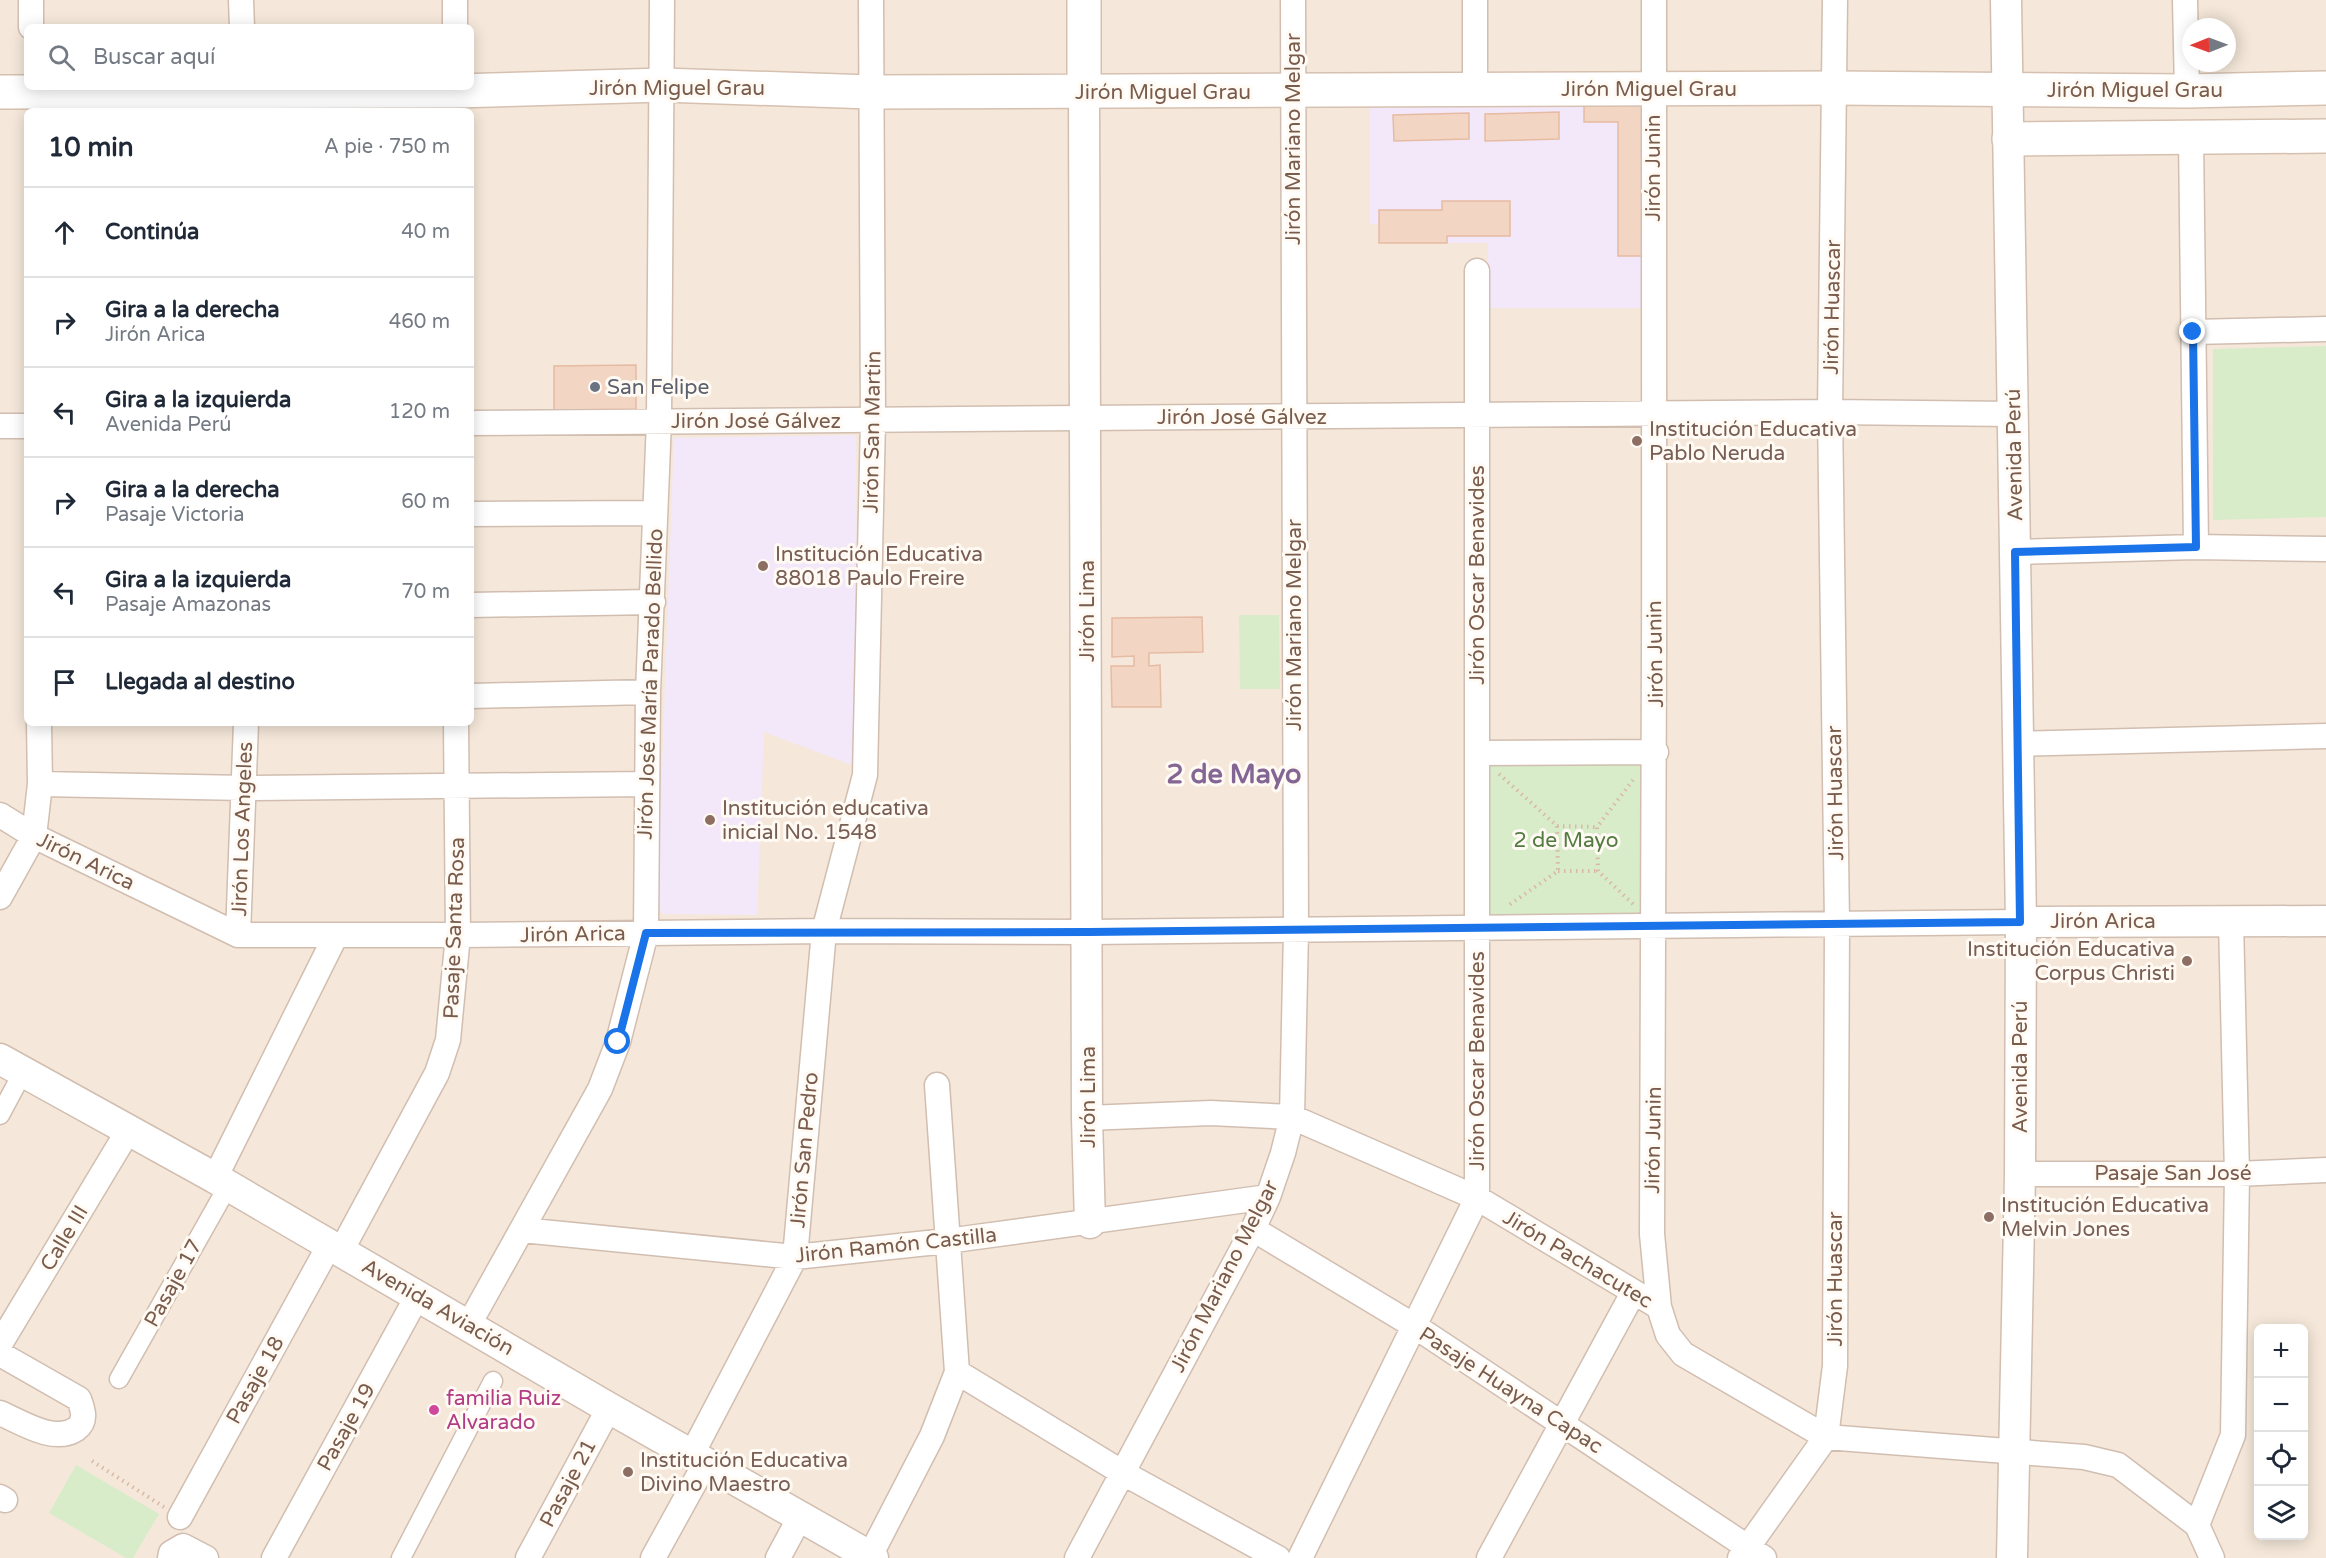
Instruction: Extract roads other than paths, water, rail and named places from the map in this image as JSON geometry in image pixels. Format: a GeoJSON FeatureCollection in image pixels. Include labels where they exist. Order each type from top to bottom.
{"type":"FeatureCollection","features":[{"type":"Feature","properties":{"kind":"main road","name":"Jirón Lima"},"geometry":{"type":"LineString","coordinates":[[1084,0],[1084,92]]}},
{"type":"Feature","properties":{"kind":"main road","name":"Jirón Miguel Grau"},"geometry":{"type":"LineString","coordinates":[[23,95],[456,96],[663,85],[871,92],[1836,88],[2187,91],[2326,88]]}},
{"type":"Feature","properties":{"kind":"main road"},"geometry":{"type":"LineString","coordinates":[[2009,139],[2326,136]]}},
{"type":"Feature","properties":{"kind":"street"},"geometry":{"type":"LineString","coordinates":[[31,0],[31,24]]}},
{"type":"Feature","properties":{"kind":"street"},"geometry":{"type":"LineString","coordinates":[[242,0],[242,24]]}},
{"type":"Feature","properties":{"kind":"street"},"geometry":{"type":"LineString","coordinates":[[454,0],[455,24]]}},
{"type":"Feature","properties":{"kind":"street","name":"Jirón José María Parado Bellido"},"geometry":{"type":"LineString","coordinates":[[468,1326],[600,1089],[618,1042],[646,933],[648,692],[659,422],[662,0]]}},
{"type":"Feature","properties":{"kind":"street","name":"Jirón San Martin"},"geometry":{"type":"LineString","coordinates":[[824,931],[864,775],[873,420],[871,0]]}},
{"type":"Feature","properties":{"kind":"street","name":"Jirón Mariano Melgar"},"geometry":{"type":"LineString","coordinates":[[1077,1558],[1268,1197],[1283,1153],[1292,1116],[1296,930],[1293,0]]}},
{"type":"Feature","properties":{"kind":"street"},"geometry":{"type":"LineString","coordinates":[[1475,0],[1475,91]]}},
{"type":"Feature","properties":{"kind":"street","name":"Jirón Junin"},"geometry":{"type":"LineString","coordinates":[[1654,0],[1653,414],[1656,752],[1652,1234],[1659,1307]]}},
{"type":"Feature","properties":{"kind":"street","name":"Jirón Huascar"},"geometry":{"type":"LineString","coordinates":[[1750,1554],[1826,1437],[1835,1366],[1837,924],[1830,412],[1836,88],[1835,0]]}},
{"type":"Feature","properties":{"kind":"street","name":"Avenida Perú"},"geometry":{"type":"LineString","coordinates":[[2006,0],[2020,922],[2020,1174],[2012,1558]]}},
{"type":"Feature","properties":{"kind":"street"},"geometry":{"type":"LineString","coordinates":[[2185,0],[2187,91]]}},
{"type":"Feature","properties":{"kind":"street","name":"Jirón Lima"},"geometry":{"type":"LineString","coordinates":[[1084,92],[1089,932],[1087,1118],[1090,1223]]}},
{"type":"Feature","properties":{"kind":"street"},"geometry":{"type":"LineString","coordinates":[[2191,136],[2196,547]]}},
{"type":"Feature","properties":{"kind":"street","name":"Jirón Oscar Benavides"},"geometry":{"type":"LineString","coordinates":[[1300,1558],[1416,1328],[1477,1198],[1478,271]]}},
{"type":"Feature","properties":{"kind":"street"},"geometry":{"type":"LineString","coordinates":[[2193,332],[2326,329]]}},
{"type":"Feature","properties":{"kind":"street","name":"Jirón José Gálvez"},"geometry":{"type":"LineString","coordinates":[[474,423],[1830,412],[2013,414]]}},
{"type":"Feature","properties":{"kind":"street"},"geometry":{"type":"LineString","coordinates":[[0,426],[24,426]]}},
{"type":"Feature","properties":{"kind":"street"},"geometry":{"type":"LineString","coordinates":[[474,514],[655,513]]}},
{"type":"Feature","properties":{"kind":"street"},"geometry":{"type":"LineString","coordinates":[[2015,552],[2196,547],[2326,549]]}},
{"type":"Feature","properties":{"kind":"street"},"geometry":{"type":"LineString","coordinates":[[474,605],[653,602]]}},
{"type":"Feature","properties":{"kind":"street"},"geometry":{"type":"LineString","coordinates":[[474,696],[648,692]]}},
{"type":"Feature","properties":{"kind":"street"},"geometry":{"type":"LineString","coordinates":[[0,897],[34,836],[39,784],[39,726]]}},
{"type":"Feature","properties":{"kind":"street","name":"Jirón Los Angeles"},"geometry":{"type":"LineString","coordinates":[[238,935],[246,726]]}},
{"type":"Feature","properties":{"kind":"street","name":"Pasaje Santa Rosa"},"geometry":{"type":"LineString","coordinates":[[335,1247],[436,1073],[448,1040],[458,935],[456,726]]}},
{"type":"Feature","properties":{"kind":"street"},"geometry":{"type":"LineString","coordinates":[[2018,744],[2326,736]]}},
{"type":"Feature","properties":{"kind":"street"},"geometry":{"type":"LineString","coordinates":[[1477,753],[1656,752]]}},
{"type":"Feature","properties":{"kind":"street"},"geometry":{"type":"LineString","coordinates":[[39,784],[245,788],[458,784],[646,784]]}},
{"type":"Feature","properties":{"kind":"street","name":"Jirón Arica"},"geometry":{"type":"LineString","coordinates":[[0,815],[34,836],[238,935],[824,931],[1089,932],[2326,921]]}},
{"type":"Feature","properties":{"kind":"street"},"geometry":{"type":"LineString","coordinates":[[2197,1525],[2233,1435],[2237,1174],[2231,921]]}},
{"type":"Feature","properties":{"kind":"street","name":"Jirón San Pedro"},"geometry":{"type":"LineString","coordinates":[[653,1558],[795,1257],[824,931]]}},
{"type":"Feature","properties":{"kind":"street"},"geometry":{"type":"LineString","coordinates":[[221,1182],[336,935]]}},
{"type":"Feature","properties":{"kind":"street"},"geometry":{"type":"LineString","coordinates":[[0,1115],[12,1066]]}},
{"type":"Feature","properties":{"kind":"street","name":"Avenida Aviación"},"geometry":{"type":"LineString","coordinates":[[12,1066],[335,1247],[609,1408],[872,1557]]}},
{"type":"Feature","properties":{"kind":"street"},"geometry":{"type":"LineString","coordinates":[[872,1557],[933,1436],[957,1372],[937,1085]]}},
{"type":"Feature","properties":{"kind":"street","name":"Jirón Pachacutec"},"geometry":{"type":"LineString","coordinates":[[1087,1118],[1211,1113],[1292,1116],[1477,1198],[1659,1307],[1668,1335],[1683,1354],[1826,1437],[2084,1457],[2118,1465],[2197,1525],[2212,1558]]}},
{"type":"Feature","properties":{"kind":"street","name":"Calle III"},"geometry":{"type":"LineString","coordinates":[[0,1344],[128,1131]]}},
{"type":"Feature","properties":{"kind":"street","name":"Pasaje San José"},"geometry":{"type":"LineString","coordinates":[[2020,1174],[2237,1174],[2326,1170]]}},
{"type":"Feature","properties":{"kind":"street","name":"Pasaje 17"},"geometry":{"type":"LineString","coordinates":[[119,1379],[221,1182]]}},
{"type":"Feature","properties":{"kind":"street","name":"Jirón Ramón Castilla"},"geometry":{"type":"LineString","coordinates":[[522,1230],[795,1257],[1090,1223],[1268,1197]]}},
{"type":"Feature","properties":{"kind":"street","name":"Pasaje Huayna Capac"},"geometry":{"type":"LineString","coordinates":[[1252,1229],[1416,1328],[1564,1424],[1750,1554]]}},
{"type":"Feature","properties":{"kind":"street","name":"Pasaje 18"},"geometry":{"type":"LineString","coordinates":[[180,1517],[335,1247]]}},
{"type":"Feature","properties":{"kind":"street"},"geometry":{"type":"LineString","coordinates":[[1489,1558],[1564,1424],[1633,1293]]}},
{"type":"Feature","properties":{"kind":"street","name":"Pasaje 19"},"geometry":{"type":"LineString","coordinates":[[274,1558],[418,1295]]}},
{"type":"Feature","properties":{"kind":"street"},"geometry":{"type":"LineString","coordinates":[[0,1354],[79,1399],[84,1413],[80,1426],[68,1435],[54,1435],[0,1413]]}},
{"type":"Feature","properties":{"kind":"street"},"geometry":{"type":"LineString","coordinates":[[957,1372],[1123,1473],[1278,1558]]}},
{"type":"Feature","properties":{"kind":"street"},"geometry":{"type":"LineString","coordinates":[[401,1558],[493,1381]]}},
{"type":"Feature","properties":{"kind":"street","name":"Pasaje 21"},"geometry":{"type":"LineString","coordinates":[[528,1558],[609,1408]]}},
{"type":"Feature","properties":{"kind":"street"},"geometry":{"type":"LineString","coordinates":[[778,1558],[800,1517]]}},
{"type":"Feature","properties":{"kind":"street"},"geometry":{"type":"LineString","coordinates":[[171,1558],[171,1553],[183,1546],[206,1558]]}},
{"type":"Feature","properties":{"kind":"place","name":"San Felipe"},"geometry":{"type":"Point","coordinates":[595,387]}},
{"type":"Feature","properties":{"kind":"place","name":"Institución Educativa Pablo Neruda"},"geometry":{"type":"Point","coordinates":[1637,441]}},
{"type":"Feature","properties":{"kind":"place","name":"Institución Educativa 88018 Paulo Freire"},"geometry":{"type":"Point","coordinates":[763,566]}},
{"type":"Feature","properties":{"kind":"place","name":"Institución educativa inicial No. 1548"},"geometry":{"type":"Point","coordinates":[710,820]}},
{"type":"Feature","properties":{"kind":"place","name":"Institución Educativa Corpus Christi"},"geometry":{"type":"Point","coordinates":[2187,961]}},
{"type":"Feature","properties":{"kind":"place","name":"Institución Educativa Melvin Jones"},"geometry":{"type":"Point","coordinates":[1989,1217]}},
{"type":"Feature","properties":{"kind":"place","name":"familia Ruiz Alvarado"},"geometry":{"type":"Point","coordinates":[434,1410]}},
{"type":"Feature","properties":{"kind":"place","name":"Institución Educativa Divino Maestro"},"geometry":{"type":"Point","coordinates":[628,1472]}},
{"type":"Feature","properties":{"kind":"district","name":"2 de Mayo"},"geometry":{"type":"Point","coordinates":[1234,774]}}]}
